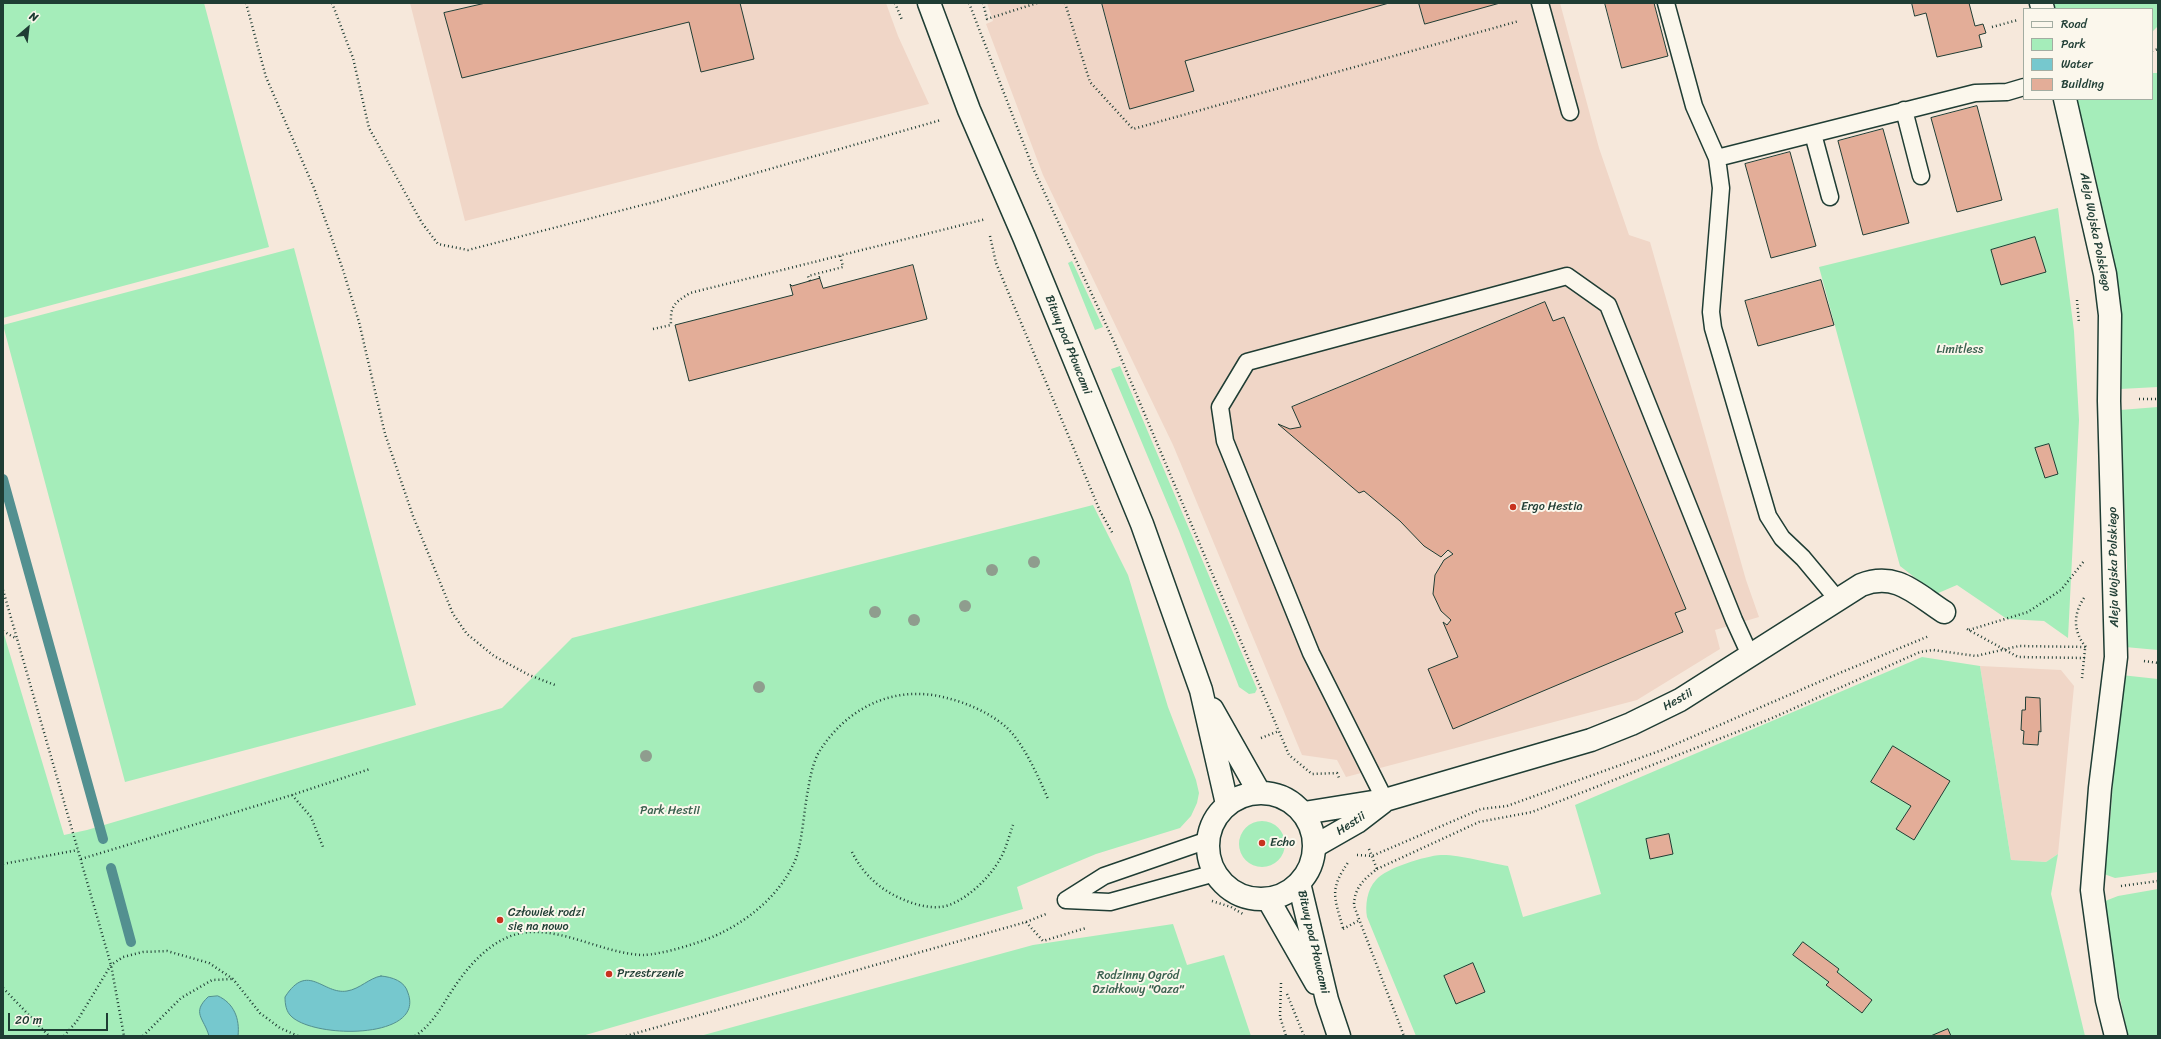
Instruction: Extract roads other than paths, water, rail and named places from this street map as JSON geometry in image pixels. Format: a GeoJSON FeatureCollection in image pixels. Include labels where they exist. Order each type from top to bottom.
{"type":"FeatureCollection","features":[{"type":"Feature","properties":{"kind":"street","name":"Bitwy pod Płowcami"},"geometry":{"type":"LineString","coordinates":[[929,3],[968,110],[1024,238],[1142,524],[1201,690],[1227,804]]}},
{"type":"Feature","properties":{"kind":"street","name":"Aleja Wojska Polskiego"},"geometry":{"type":"LineString","coordinates":[[2065,100],[2103,260],[2110,315],[2109,401],[2116,657],[2100,788],[2092,890],[2107,1000],[2116,1036]]}},
{"type":"Feature","properties":{"kind":"street","name":"Hestii"},"geometry":{"type":"LineString","coordinates":[[1315,846],[1355,814],[1385,800],[1598,738],[1631,724],[1680,700],[1861,585],[1873,580],[1888,579],[1899,583],[1944,612]]}},
{"type":"Feature","properties":{"kind":"street","name":"Bitwy pod Płowcami"},"geometry":{"type":"LineString","coordinates":[[1201,690],[1259,792]]}},
{"type":"Feature","properties":{"kind":"street"},"geometry":{"type":"LineString","coordinates":[[1259,792],[1276,794],[1286,799],[1304,813],[1312,829],[1315,846],[1310,866],[1299,883],[1285,894],[1268,899],[1248,898],[1229,889],[1215,874],[1209,858],[1208,840],[1211,827],[1218,815],[1227,804],[1242,796],[1259,792]]}},
{"type":"Feature","properties":{"kind":"street","name":"Hestii"},"geometry":{"type":"LineString","coordinates":[[1304,813],[1355,814]]}},
{"type":"Feature","properties":{"kind":"street","name":"Bitwy pod Płowcami"},"geometry":{"type":"LineString","coordinates":[[1299,883],[1327,1000],[1339,1036]]}},
{"type":"Feature","properties":{"kind":"street","name":"Bitwy pod Płowcami"},"geometry":{"type":"LineString","coordinates":[[1268,899],[1327,1000]]}},
{"type":"Feature","properties":{"kind":"lane"},"geometry":{"type":"LineString","coordinates":[[1666,3],[1694,106],[1717,158],[1721,188],[1711,312],[1713,328],[1768,516],[1782,538],[1803,558],[1838,600]]}},
{"type":"Feature","properties":{"kind":"lane"},"geometry":{"type":"LineString","coordinates":[[1542,8],[1570,112]]}},
{"type":"Feature","properties":{"kind":"lane"},"geometry":{"type":"LineString","coordinates":[[1717,158],[1975,93],[2007,92],[2023,88]]}},
{"type":"Feature","properties":{"kind":"lane"},"geometry":{"type":"LineString","coordinates":[[1904,110],[1921,176]]}},
{"type":"Feature","properties":{"kind":"lane"},"geometry":{"type":"LineString","coordinates":[[1813,134],[1830,197]]}},
{"type":"Feature","properties":{"kind":"lane"},"geometry":{"type":"LineString","coordinates":[[1385,800],[1311,653],[1225,441],[1220,407],[1247,362],[1567,276],[1608,306],[1734,620],[1750,655]]}},
{"type":"Feature","properties":{"kind":"lane"},"geometry":{"type":"LineString","coordinates":[[1208,840],[1104,876],[1066,900],[1110,902],[1215,874]]}},
{"type":"Feature","properties":{"kind":"water"},"geometry":{"type":"Polygon","coordinates":[[[381,976],[398,980],[404,985],[408,993],[409,1008],[401,1019],[385,1027],[344,1031],[323,1029],[305,1024],[292,1017],[287,1010],[285,997],[293,987],[301,981],[308,980],[330,989],[347,991],[381,976]]]}},
{"type":"Feature","properties":{"kind":"water"},"geometry":{"type":"Polygon","coordinates":[[[218,996],[224,999],[235,1012],[238,1024],[238,1036],[209,1036],[200,1016],[200,1007],[208,997],[218,996]]]}},
{"type":"Feature","properties":{"kind":"waterway"},"geometry":{"type":"LineString","coordinates":[[3,479],[103,839]]}},
{"type":"Feature","properties":{"kind":"waterway"},"geometry":{"type":"LineString","coordinates":[[111,868],[131,942]]}},
{"type":"Feature","properties":{"kind":"place","name":"Ergo Hestia"},"geometry":{"type":"Point","coordinates":[1513,507]}},
{"type":"Feature","properties":{"kind":"place","name":"Echo"},"geometry":{"type":"Point","coordinates":[1262,843]}},
{"type":"Feature","properties":{"kind":"place","name":"Człowiek rodzi się na nowo"},"geometry":{"type":"Point","coordinates":[500,920]}},
{"type":"Feature","properties":{"kind":"place","name":"Przestrzenie"},"geometry":{"type":"Point","coordinates":[609,974]}},
{"type":"Feature","properties":{"kind":"park label","name":"Limitless"},"geometry":{"type":"Point","coordinates":[1960,350]}},
{"type":"Feature","properties":{"kind":"park label","name":"Park Hestii"},"geometry":{"type":"Point","coordinates":[670,811]}},
{"type":"Feature","properties":{"kind":"park label","name":"Rodzinny Ogród Działkowy \"Oaza\""},"geometry":{"type":"Point","coordinates":[1138,983]}}]}
